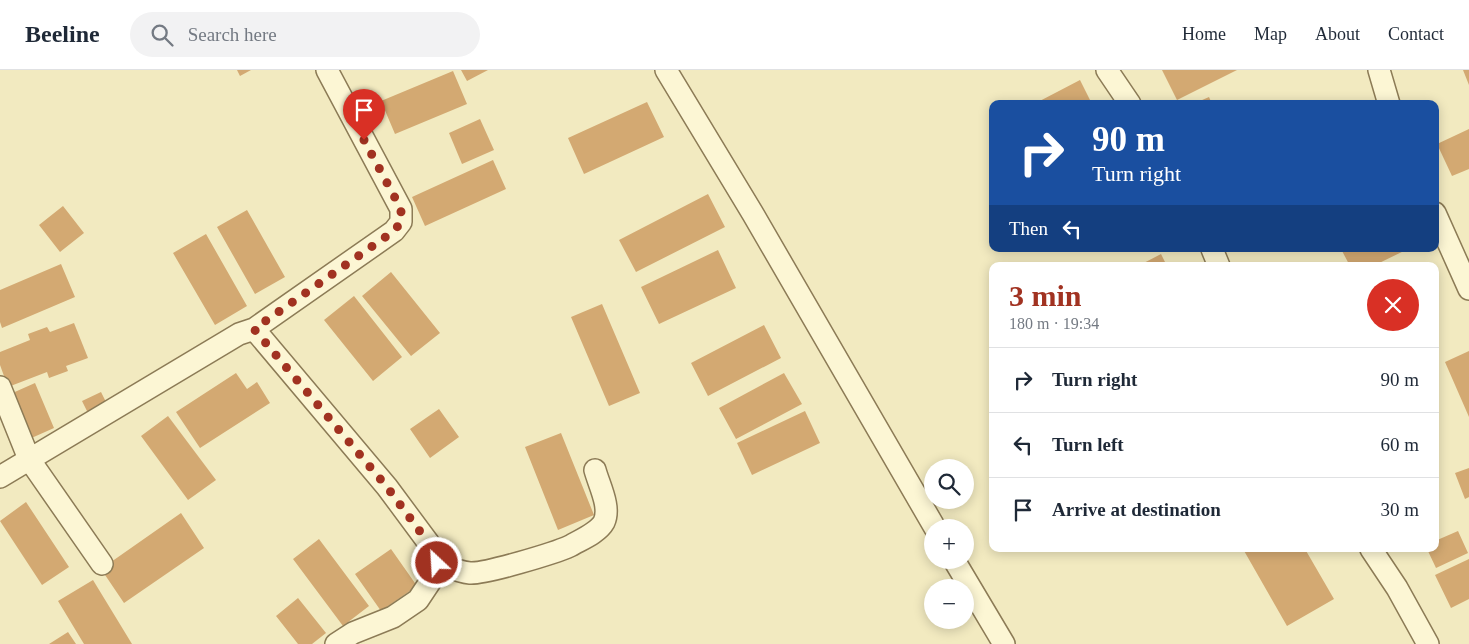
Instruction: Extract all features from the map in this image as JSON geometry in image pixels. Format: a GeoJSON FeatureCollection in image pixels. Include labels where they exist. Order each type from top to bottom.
{"type":"FeatureCollection","features":[{"type":"Feature","properties":{"kind":"street"},"geometry":{"type":"LineString","coordinates":[[0,477],[234,337],[254,329],[394,231],[401,222],[401,209],[327,70]]}},
{"type":"Feature","properties":{"kind":"street"},"geometry":{"type":"LineString","coordinates":[[666,70],[758,222],[930,519]]}},
{"type":"Feature","properties":{"kind":"street"},"geometry":{"type":"LineString","coordinates":[[1107,70],[1127,100]]}},
{"type":"Feature","properties":{"kind":"street"},"geometry":{"type":"LineString","coordinates":[[1379,70],[1388,100]]}},
{"type":"Feature","properties":{"kind":"street"},"geometry":{"type":"LineString","coordinates":[[1439,222],[1469,289]]}},
{"type":"Feature","properties":{"kind":"street"},"geometry":{"type":"LineString","coordinates":[[254,329],[387,487],[433,549],[437,563],[432,579],[418,600],[393,617],[353,633],[336,644]]}},
{"type":"Feature","properties":{"kind":"street"},"geometry":{"type":"LineString","coordinates":[[0,387],[29,459],[102,564]]}},
{"type":"Feature","properties":{"kind":"street"},"geometry":{"type":"LineString","coordinates":[[437,563],[455,570],[472,573],[488,570],[568,546],[594,532],[604,522],[606,508],[595,470]]}},
{"type":"Feature","properties":{"kind":"street"},"geometry":{"type":"LineString","coordinates":[[1373,552],[1397,588],[1428,644]]}},
{"type":"Feature","properties":{"kind":"street"},"geometry":{"type":"LineString","coordinates":[[959,569],[1004,644]]}},
{"type":"Feature","properties":{"kind":"building"},"geometry":{"type":"Polygon","coordinates":[[[237,70],[251,70],[240,76],[237,70]]]}},
{"type":"Feature","properties":{"kind":"building"},"geometry":{"type":"Polygon","coordinates":[[[461,70],[488,70],[467,81],[461,70]]]}},
{"type":"Feature","properties":{"kind":"building"},"geometry":{"type":"Polygon","coordinates":[[[1162,70],[1237,70],[1177,100],[1162,70]]]}},
{"type":"Feature","properties":{"kind":"building"},"geometry":{"type":"Polygon","coordinates":[[[1463,70],[1469,70],[1469,85],[1463,70]]]}},
{"type":"Feature","properties":{"kind":"building"},"geometry":{"type":"Polygon","coordinates":[[[453,71],[467,104],[395,134],[381,101],[453,71]]]}},
{"type":"Feature","properties":{"kind":"building"},"geometry":{"type":"Polygon","coordinates":[[[1080,80],[1090,100],[1042,100],[1080,80]]]}},
{"type":"Feature","properties":{"kind":"building"},"geometry":{"type":"Polygon","coordinates":[[[647,102],[664,137],[584,174],[568,138],[647,102]]]}},
{"type":"Feature","properties":{"kind":"building"},"geometry":{"type":"Polygon","coordinates":[[[480,119],[494,150],[462,164],[449,133],[480,119]]]}},
{"type":"Feature","properties":{"kind":"building"},"geometry":{"type":"Polygon","coordinates":[[[1469,129],[1469,169],[1452,176],[1439,148],[1439,143],[1469,129]]]}},
{"type":"Feature","properties":{"kind":"building"},"geometry":{"type":"Polygon","coordinates":[[[493,160],[506,189],[425,226],[412,197],[493,160]]]}},
{"type":"Feature","properties":{"kind":"building"},"geometry":{"type":"Polygon","coordinates":[[[708,194],[725,227],[636,272],[619,240],[708,194]]]}},
{"type":"Feature","properties":{"kind":"building"},"geometry":{"type":"Polygon","coordinates":[[[63,206],[84,233],[60,252],[39,225],[63,206]]]}},
{"type":"Feature","properties":{"kind":"building"},"geometry":{"type":"Polygon","coordinates":[[[247,210],[285,277],[255,294],[217,227],[247,210]]]}},
{"type":"Feature","properties":{"kind":"building"},"geometry":{"type":"Polygon","coordinates":[[[206,234],[247,306],[215,325],[173,253],[206,234]]]}},
{"type":"Feature","properties":{"kind":"building"},"geometry":{"type":"Polygon","coordinates":[[[718,250],[736,288],[659,324],[641,287],[718,250]]]}},
{"type":"Feature","properties":{"kind":"building"},"geometry":{"type":"Polygon","coordinates":[[[1343,252],[1402,252],[1381,262],[1348,262],[1343,252]]]}},
{"type":"Feature","properties":{"kind":"building"},"geometry":{"type":"Polygon","coordinates":[[[1161,254],[1165,262],[1146,262],[1161,254]]]}},
{"type":"Feature","properties":{"kind":"building"},"geometry":{"type":"Polygon","coordinates":[[[61,264],[75,297],[2,328],[0,322],[0,290],[61,264]]]}},
{"type":"Feature","properties":{"kind":"building"},"geometry":{"type":"Polygon","coordinates":[[[391,272],[440,333],[411,356],[362,296],[391,272]]]}},
{"type":"Feature","properties":{"kind":"building"},"geometry":{"type":"Polygon","coordinates":[[[354,296],[402,357],[373,381],[324,320],[354,296]]]}},
{"type":"Feature","properties":{"kind":"building"},"geometry":{"type":"Polygon","coordinates":[[[602,304],[640,393],[609,406],[571,317],[602,304]]]}},
{"type":"Feature","properties":{"kind":"building"},"geometry":{"type":"Polygon","coordinates":[[[74,323],[88,358],[66,366],[68,371],[49,378],[47,372],[8,387],[0,365],[0,352],[30,340],[28,334],[47,327],[50,332],[74,323]]]}},
{"type":"Feature","properties":{"kind":"building"},"geometry":{"type":"Polygon","coordinates":[[[764,325],[781,358],[708,396],[691,363],[764,325]]]}},
{"type":"Feature","properties":{"kind":"building"},"geometry":{"type":"Polygon","coordinates":[[[1469,351],[1469,417],[1445,362],[1469,351]]]}},
{"type":"Feature","properties":{"kind":"building"},"geometry":{"type":"Polygon","coordinates":[[[236,373],[247,389],[257,382],[270,403],[200,448],[176,412],[236,373]]]}},
{"type":"Feature","properties":{"kind":"building"},"geometry":{"type":"Polygon","coordinates":[[[784,373],[802,404],[736,439],[719,408],[784,373]]]}},
{"type":"Feature","properties":{"kind":"building"},"geometry":{"type":"Polygon","coordinates":[[[35,383],[54,428],[27,440],[8,395],[35,383]]]}},
{"type":"Feature","properties":{"kind":"building"},"geometry":{"type":"Polygon","coordinates":[[[101,392],[108,406],[89,415],[82,401],[101,392]]]}},
{"type":"Feature","properties":{"kind":"building"},"geometry":{"type":"Polygon","coordinates":[[[439,409],[459,437],[430,458],[410,429],[439,409]]]}},
{"type":"Feature","properties":{"kind":"building"},"geometry":{"type":"Polygon","coordinates":[[[805,411],[820,443],[752,475],[737,443],[805,411]]]}},
{"type":"Feature","properties":{"kind":"building"},"geometry":{"type":"Polygon","coordinates":[[[168,416],[216,480],[188,500],[141,436],[168,416]]]}},
{"type":"Feature","properties":{"kind":"building"},"geometry":{"type":"Polygon","coordinates":[[[561,433],[594,515],[558,530],[525,447],[561,433]]]}},
{"type":"Feature","properties":{"kind":"building"},"geometry":{"type":"Polygon","coordinates":[[[1469,468],[1469,497],[1465,499],[1455,473],[1469,468]]]}},
{"type":"Feature","properties":{"kind":"building"},"geometry":{"type":"Polygon","coordinates":[[[26,502],[69,567],[42,585],[0,521],[26,502]]]}},
{"type":"Feature","properties":{"kind":"building"},"geometry":{"type":"Polygon","coordinates":[[[181,513],[204,548],[124,603],[101,569],[181,513]]]}},
{"type":"Feature","properties":{"kind":"building"},"geometry":{"type":"Polygon","coordinates":[[[1458,531],[1468,553],[1436,568],[1428,552],[1439,552],[1439,539],[1458,531]]]}},
{"type":"Feature","properties":{"kind":"building"},"geometry":{"type":"Polygon","coordinates":[[[319,539],[369,606],[343,626],[293,559],[319,539]]]}},
{"type":"Feature","properties":{"kind":"building"},"geometry":{"type":"Polygon","coordinates":[[[391,549],[417,586],[381,611],[355,574],[391,549]]]}},
{"type":"Feature","properties":{"kind":"building"},"geometry":{"type":"Polygon","coordinates":[[[1245,552],[1307,552],[1334,599],[1287,626],[1245,552]]]}},
{"type":"Feature","properties":{"kind":"building"},"geometry":{"type":"Polygon","coordinates":[[[1469,559],[1469,599],[1451,608],[1435,575],[1469,559]]]}},
{"type":"Feature","properties":{"kind":"building"},"geometry":{"type":"Polygon","coordinates":[[[93,580],[132,644],[84,644],[58,601],[93,580]]]}},
{"type":"Feature","properties":{"kind":"building"},"geometry":{"type":"Polygon","coordinates":[[[298,598],[326,633],[312,644],[298,644],[276,616],[298,598]]]}},
{"type":"Feature","properties":{"kind":"building"},"geometry":{"type":"Polygon","coordinates":[[[68,632],[76,644],[49,644],[68,632]]]}},
{"type":"Feature","properties":{"kind":"route"},"geometry":{"type":"LineString","coordinates":[[364,140],[401,209],[401,222],[394,231],[254,329],[387,487],[433,549],[437,563]]}}]}
